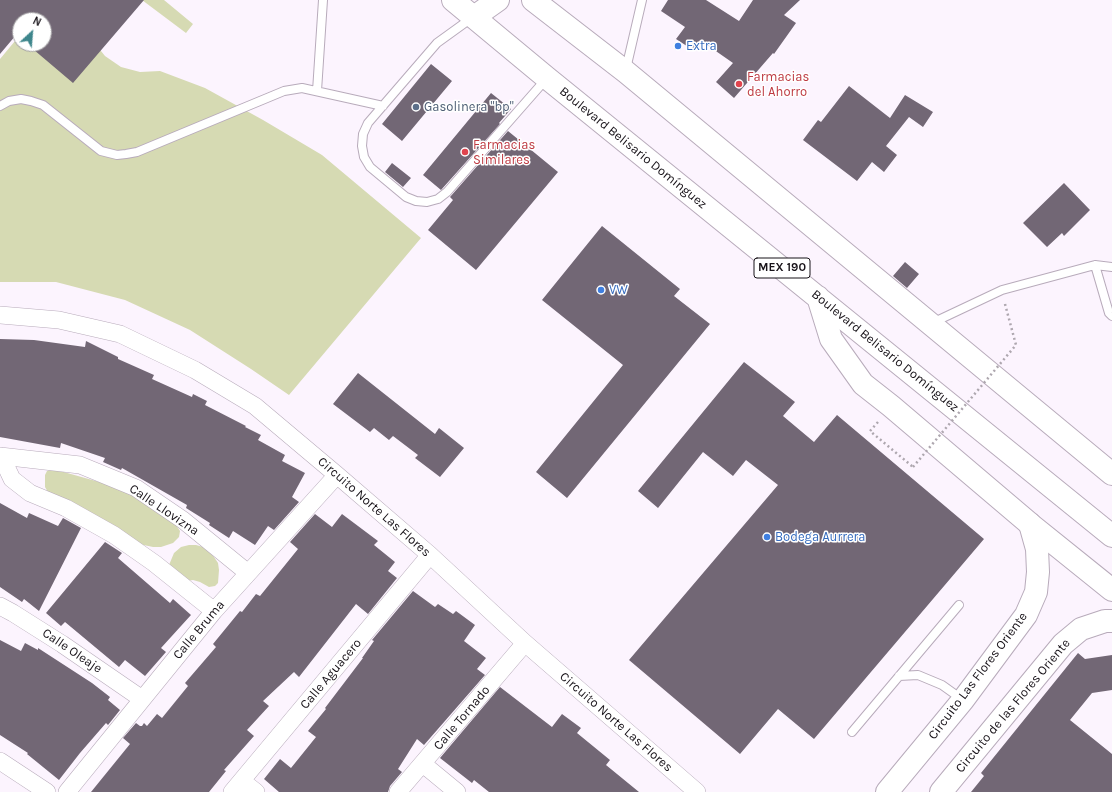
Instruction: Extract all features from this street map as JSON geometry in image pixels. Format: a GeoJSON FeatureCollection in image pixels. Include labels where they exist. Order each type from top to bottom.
{"type":"FeatureCollection","features":[{"type":"Feature","properties":{"kind":"main road","name":"Boulevard Belisario Domínguez"},"geometry":{"type":"LineString","coordinates":[[453,0],[1112,536]]}},
{"type":"Feature","properties":{"kind":"main road"},"geometry":{"type":"LineString","coordinates":[[474,17],[498,0]]}},
{"type":"Feature","properties":{"kind":"main road"},"geometry":{"type":"LineString","coordinates":[[533,0],[626,72],[1112,474]]}},
{"type":"Feature","properties":{"kind":"main road"},"geometry":{"type":"LineString","coordinates":[[818,297],[831,339],[863,384],[1030,524],[1112,590]]}},
{"type":"Feature","properties":{"kind":"main road","name":"Circuito Las Flores Oriente"},"geometry":{"type":"LineString","coordinates":[[887,792],[962,700],[1026,615],[1036,592],[1038,572],[1037,549],[1030,524]]}},
{"type":"Feature","properties":{"kind":"main road","name":"Circuito de las Flores Oriente"},"geometry":{"type":"LineString","coordinates":[[941,792],[1063,644],[1081,629],[1105,621],[1112,621]]}},
{"type":"Feature","properties":{"kind":"street","name":"Circuito Norte Las Flores"},"geometry":{"type":"LineString","coordinates":[[0,315],[59,320],[120,334],[195,370],[255,406],[338,475],[430,555],[525,643],[697,792]]}},
{"type":"Feature","properties":{"kind":"street","name":"Calle Llovizna"},"geometry":{"type":"LineString","coordinates":[[0,456],[80,465],[136,488],[183,520],[248,573]]}},
{"type":"Feature","properties":{"kind":"street"},"geometry":{"type":"LineString","coordinates":[[0,456],[12,479],[30,493],[66,508],[114,535],[154,563],[214,611]]}},
{"type":"Feature","properties":{"kind":"street","name":"Calle Bruma"},"geometry":{"type":"LineString","coordinates":[[67,792],[214,611],[338,475]]}},
{"type":"Feature","properties":{"kind":"street","name":"Calle Aguacero"},"geometry":{"type":"LineString","coordinates":[[237,786],[430,555]]}},
{"type":"Feature","properties":{"kind":"street","name":"Calle Oleaje"},"geometry":{"type":"LineString","coordinates":[[0,606],[13,612],[62,644],[142,699]]}},
{"type":"Feature","properties":{"kind":"street","name":"Calle Tornado"},"geometry":{"type":"LineString","coordinates":[[398,792],[525,643]]}},
{"type":"Feature","properties":{"kind":"street"},"geometry":{"type":"LineString","coordinates":[[0,761],[47,792]]}},
{"type":"Feature","properties":{"kind":"street"},"geometry":{"type":"LineString","coordinates":[[423,764],[457,792]]}},
{"type":"Feature","properties":{"kind":"street"},"geometry":{"type":"LineString","coordinates":[[237,786],[256,792]]}},
{"type":"Feature","properties":{"kind":"lane"},"geometry":{"type":"LineString","coordinates":[[317,91],[323,0]]}},
{"type":"Feature","properties":{"kind":"lane"},"geometry":{"type":"LineString","coordinates":[[626,72],[642,0]]}},
{"type":"Feature","properties":{"kind":"lane"},"geometry":{"type":"LineString","coordinates":[[474,17],[437,43],[368,123],[363,134],[362,146],[364,157],[370,167],[406,197],[416,202],[428,202],[438,199],[447,192],[547,78]]}},
{"type":"Feature","properties":{"kind":"lane"},"geometry":{"type":"LineString","coordinates":[[0,106],[9,101],[21,99],[43,105],[101,151],[117,155],[137,152],[284,91],[302,88],[383,106]]}},
{"type":"Feature","properties":{"kind":"lane"},"geometry":{"type":"LineString","coordinates":[[930,324],[1002,290],[1096,265],[1112,267]]}},
{"type":"Feature","properties":{"kind":"lane"},"geometry":{"type":"LineString","coordinates":[[1096,265],[1109,313],[1112,316]]}},
{"type":"Feature","properties":{"kind":"lane"},"geometry":{"type":"LineString","coordinates":[[852,732],[959,605]]}},
{"type":"Feature","properties":{"kind":"lane"},"geometry":{"type":"LineString","coordinates":[[899,676],[918,675],[942,685],[962,700]]}},
{"type":"Feature","properties":{"kind":"path"},"geometry":{"type":"LineString","coordinates":[[870,430],[913,467],[1016,345],[1002,290]]}},
{"type":"Feature","properties":{"kind":"green space"},"geometry":{"type":"Polygon","coordinates":[[[50,0],[93,41],[105,56],[121,67],[140,72],[160,71],[205,88],[322,155],[421,238],[289,395],[190,330],[125,300],[56,282],[0,282],[0,59],[12,45],[12,52],[52,52],[52,12],[46,12],[50,0]]]}},
{"type":"Feature","properties":{"kind":"green space"},"geometry":{"type":"Polygon","coordinates":[[[142,0],[164,0],[193,24],[186,33],[142,0]]]}},
{"type":"Feature","properties":{"kind":"green space"},"geometry":{"type":"Polygon","coordinates":[[[53,469],[110,485],[135,495],[174,522],[180,531],[179,537],[173,543],[161,547],[139,544],[49,494],[45,487],[45,475],[47,471],[53,469]]]}},
{"type":"Feature","properties":{"kind":"green space"},"geometry":{"type":"Polygon","coordinates":[[[189,545],[203,547],[210,552],[218,563],[218,583],[215,586],[209,587],[193,580],[187,581],[169,565],[174,553],[181,547],[189,545]]]}},
{"type":"Feature","properties":{"kind":"building"},"geometry":{"type":"Polygon","coordinates":[[[0,0],[144,0],[73,83],[36,52],[52,52],[52,12],[12,12],[12,40],[0,54],[0,0]]]}},
{"type":"Feature","properties":{"kind":"building"},"geometry":{"type":"Polygon","coordinates":[[[668,0],[706,0],[739,21],[753,0],[800,0],[784,15],[796,23],[774,54],[773,53],[734,98],[716,82],[733,63],[700,40],[693,50],[676,39],[685,27],[661,11],[668,0]]]}},
{"type":"Feature","properties":{"kind":"building"},"geometry":{"type":"Polygon","coordinates":[[[431,64],[452,81],[402,141],[382,124],[431,64]]]}},
{"type":"Feature","properties":{"kind":"building"},"geometry":{"type":"Polygon","coordinates":[[[849,86],[890,118],[905,95],[933,112],[923,127],[909,117],[886,146],[897,155],[884,172],[872,162],[857,181],[803,140],[818,120],[821,122],[849,86]]]}},
{"type":"Feature","properties":{"kind":"building"},"geometry":{"type":"Polygon","coordinates":[[[491,93],[511,109],[499,123],[500,124],[441,190],[423,175],[491,93]]]}},
{"type":"Feature","properties":{"kind":"building"},"geometry":{"type":"Polygon","coordinates":[[[508,131],[558,172],[476,270],[428,230],[453,200],[450,197],[508,131]]]}},
{"type":"Feature","properties":{"kind":"building"},"geometry":{"type":"Polygon","coordinates":[[[392,163],[411,178],[403,187],[385,172],[392,163]]]}},
{"type":"Feature","properties":{"kind":"building"},"geometry":{"type":"Polygon","coordinates":[[[1064,183],[1090,210],[1064,236],[1062,233],[1047,247],[1023,223],[1064,183]]]}},
{"type":"Feature","properties":{"kind":"building"},"geometry":{"type":"Polygon","coordinates":[[[602,226],[680,289],[674,296],[710,324],[567,498],[536,472],[623,365],[542,300],[602,226]]]}},
{"type":"Feature","properties":{"kind":"building"},"geometry":{"type":"Polygon","coordinates":[[[905,262],[919,274],[907,288],[893,276],[905,262]]]}},
{"type":"Feature","properties":{"kind":"building"},"geometry":{"type":"Polygon","coordinates":[[[0,339],[34,340],[85,347],[86,341],[118,357],[118,359],[154,375],[152,379],[192,397],[193,394],[207,401],[205,405],[261,435],[258,440],[285,455],[282,461],[305,473],[292,497],[299,502],[274,530],[268,526],[255,545],[233,531],[229,538],[209,525],[210,523],[186,508],[187,505],[122,468],[121,470],[103,462],[105,458],[61,443],[60,448],[0,437],[0,339]]]}},
{"type":"Feature","properties":{"kind":"building"},"geometry":{"type":"Polygon","coordinates":[[[744,362],[795,402],[783,416],[814,442],[837,415],[984,539],[814,739],[778,709],[740,754],[629,660],[778,485],[746,460],[733,476],[703,452],[658,508],[638,491],[744,362]]]}},
{"type":"Feature","properties":{"kind":"building"},"geometry":{"type":"Polygon","coordinates":[[[358,373],[435,434],[439,428],[464,448],[440,477],[415,458],[418,455],[393,436],[389,440],[374,428],[370,432],[333,404],[358,373]]]}},
{"type":"Feature","properties":{"kind":"building"},"geometry":{"type":"Polygon","coordinates":[[[0,503],[27,518],[29,513],[58,526],[63,518],[81,528],[39,611],[24,599],[22,602],[0,587],[0,503]]]}},
{"type":"Feature","properties":{"kind":"building"},"geometry":{"type":"Polygon","coordinates":[[[315,514],[332,527],[342,514],[378,541],[374,545],[395,562],[388,571],[397,578],[368,614],[356,604],[299,677],[294,672],[263,701],[269,706],[247,730],[254,736],[224,770],[226,771],[209,792],[91,792],[130,744],[123,738],[136,723],[142,726],[144,723],[147,726],[157,714],[162,718],[188,686],[185,683],[216,647],[213,644],[256,594],[260,596],[298,549],[290,542],[315,514]]]}},
{"type":"Feature","properties":{"kind":"building"},"geometry":{"type":"Polygon","coordinates":[[[105,542],[122,553],[118,558],[170,603],[173,599],[191,615],[161,648],[166,652],[145,676],[125,660],[119,667],[65,622],[61,626],[46,613],[105,542]]]}},
{"type":"Feature","properties":{"kind":"building"},"geometry":{"type":"Polygon","coordinates":[[[413,591],[435,607],[438,604],[453,614],[456,611],[475,625],[464,641],[486,658],[477,669],[485,675],[424,745],[417,739],[398,769],[402,772],[390,786],[388,792],[279,792],[264,779],[280,759],[291,768],[316,737],[308,731],[363,658],[374,641],[372,640],[413,591]]]}},
{"type":"Feature","properties":{"kind":"building"},"geometry":{"type":"Polygon","coordinates":[[[0,640],[21,651],[25,643],[38,650],[38,648],[92,683],[110,697],[108,700],[120,710],[108,725],[106,723],[59,780],[27,754],[28,753],[0,735],[0,640]]]}},
{"type":"Feature","properties":{"kind":"building"},"geometry":{"type":"Polygon","coordinates":[[[1078,653],[1085,659],[1112,655],[1112,690],[1092,693],[1070,720],[1112,754],[1112,792],[971,792],[984,776],[981,773],[1078,653]]]}},
{"type":"Feature","properties":{"kind":"building"},"geometry":{"type":"Polygon","coordinates":[[[500,687],[552,727],[562,714],[581,728],[577,733],[610,760],[606,765],[639,792],[489,792],[474,780],[472,783],[440,758],[500,687]]]}},
{"type":"Feature","properties":{"kind":"place","name":"Extra"},"geometry":{"type":"Point","coordinates":[678,46]}},
{"type":"Feature","properties":{"kind":"place","name":"Farmacias del Ahorro"},"geometry":{"type":"Point","coordinates":[739,84]}},
{"type":"Feature","properties":{"kind":"place","name":"Gasolinera \"bp\""},"geometry":{"type":"Point","coordinates":[416,107]}},
{"type":"Feature","properties":{"kind":"place","name":"Farmacias Similares"},"geometry":{"type":"Point","coordinates":[465,152]}},
{"type":"Feature","properties":{"kind":"place","name":"VW"},"geometry":{"type":"Point","coordinates":[601,290]}},
{"type":"Feature","properties":{"kind":"place","name":"Bodega Aurrera"},"geometry":{"type":"Point","coordinates":[767,537]}}]}
